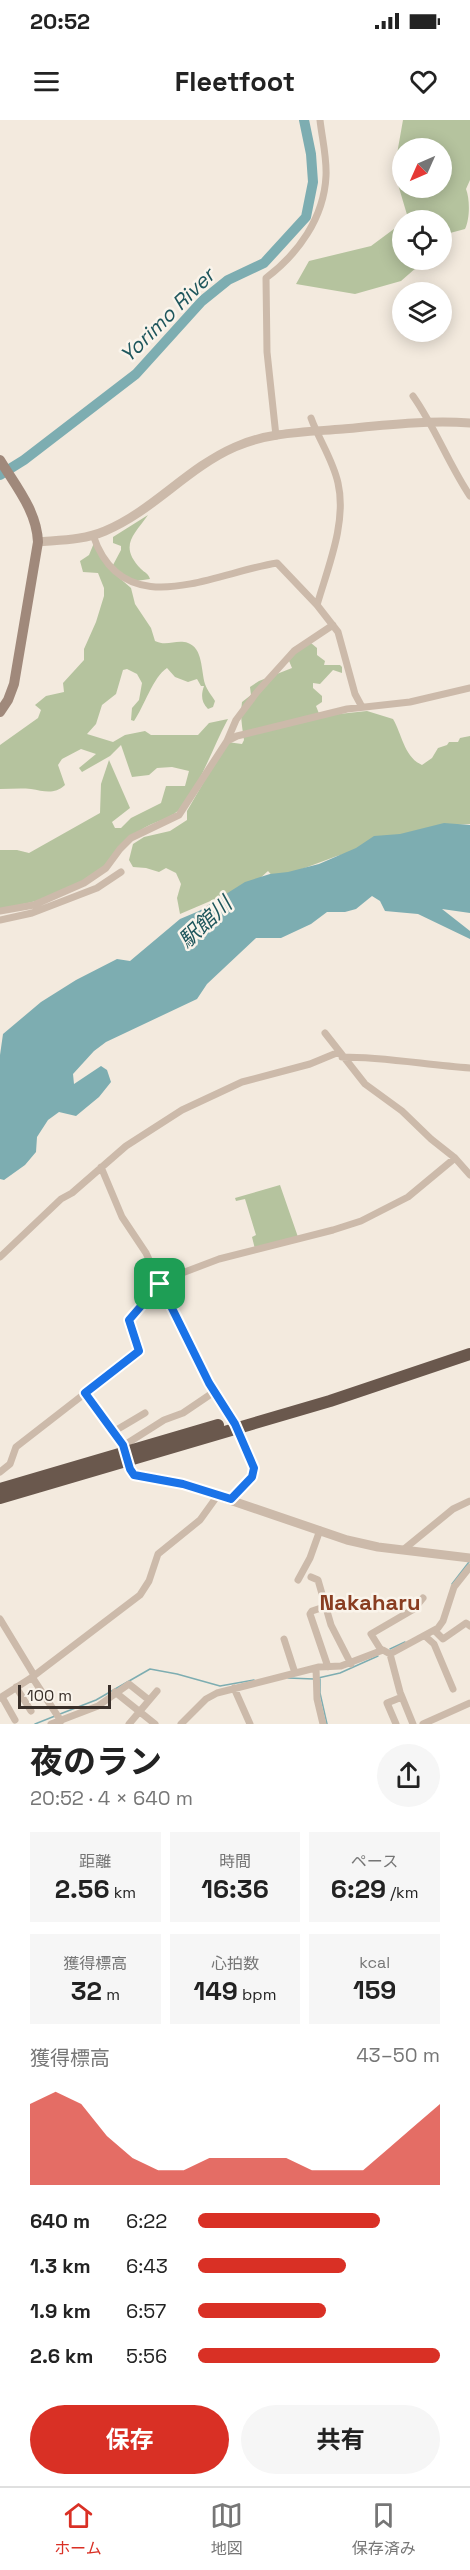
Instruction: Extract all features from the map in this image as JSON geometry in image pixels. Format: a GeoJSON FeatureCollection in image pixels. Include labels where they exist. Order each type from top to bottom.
{"type":"FeatureCollection","features":[{"type":"Feature","properties":{"kind":"highway"},"geometry":{"type":"LineString","coordinates":[[0,1489],[413,1373],[470,1354]]}},
{"type":"Feature","properties":{"kind":"highway"},"geometry":{"type":"LineString","coordinates":[[0,1498],[125,1453]]}},
{"type":"Feature","properties":{"kind":"main road"},"geometry":{"type":"LineString","coordinates":[[0,460],[32,516],[38,542],[14,684],[0,712]]}},
{"type":"Feature","properties":{"kind":"street"},"geometry":{"type":"LineString","coordinates":[[276,436],[267,352],[266,278],[307,238],[317,215],[326,176],[320,120]]}},
{"type":"Feature","properties":{"kind":"street"},"geometry":{"type":"LineString","coordinates":[[413,396],[431,421],[453,471],[470,496]]}},
{"type":"Feature","properties":{"kind":"street"},"geometry":{"type":"LineString","coordinates":[[311,418],[333,467],[338,484],[339,500],[338,530],[317,605]]}},
{"type":"Feature","properties":{"kind":"street"},"geometry":{"type":"LineString","coordinates":[[38,542],[93,535],[134,515],[219,455],[253,440],[315,431],[431,421],[470,423]]}},
{"type":"Feature","properties":{"kind":"street"},"geometry":{"type":"LineString","coordinates":[[93,535],[98,550],[112,568],[123,578],[138,585],[164,588],[183,585],[277,563],[333,625],[343,644],[355,694],[362,707]]}},
{"type":"Feature","properties":{"kind":"street"},"geometry":{"type":"LineString","coordinates":[[0,911],[34,905],[84,883],[106,868],[131,838],[179,815],[227,741],[244,708],[294,651],[333,625]]}},
{"type":"Feature","properties":{"kind":"street"},"geometry":{"type":"LineString","coordinates":[[227,741],[237,736],[362,707],[410,702],[470,688]]}},
{"type":"Feature","properties":{"kind":"street"},"geometry":{"type":"LineString","coordinates":[[0,920],[32,913],[97,888],[121,872]]}},
{"type":"Feature","properties":{"kind":"street"},"geometry":{"type":"LineString","coordinates":[[325,1033],[340,1055],[370,1089],[402,1111],[430,1139],[455,1158],[470,1175]]}},
{"type":"Feature","properties":{"kind":"street"},"geometry":{"type":"LineString","coordinates":[[0,1257],[49,1209],[148,1130],[209,1096],[252,1079],[340,1055],[426,1066],[470,1068]]}},
{"type":"Feature","properties":{"kind":"street"},"geometry":{"type":"LineString","coordinates":[[0,1472],[10,1464],[16,1447],[139,1351],[129,1320],[160,1284],[219,1259],[361,1221],[408,1197],[455,1158]]}},
{"type":"Feature","properties":{"kind":"street"},"geometry":{"type":"LineString","coordinates":[[100,1167],[122,1217],[146,1253],[214,1392],[234,1424],[254,1470],[252,1477],[231,1499]]}},
{"type":"Feature","properties":{"kind":"street"},"geometry":{"type":"LineString","coordinates":[[125,1453],[164,1420],[183,1413],[214,1392]]}},
{"type":"Feature","properties":{"kind":"street"},"geometry":{"type":"LineString","coordinates":[[85,1393],[113,1432],[125,1453],[130,1469],[136,1476],[177,1482],[370,1546],[470,1558]]}},
{"type":"Feature","properties":{"kind":"street"},"geometry":{"type":"LineString","coordinates":[[113,1432],[145,1413]]}},
{"type":"Feature","properties":{"kind":"street"},"geometry":{"type":"LineString","coordinates":[[15,1720],[1,1697],[33,1676],[142,1593],[149,1581],[157,1555],[200,1520],[218,1495]]}},
{"type":"Feature","properties":{"kind":"street"},"geometry":{"type":"LineString","coordinates":[[402,1550],[453,1509],[470,1501]]}},
{"type":"Feature","properties":{"kind":"street"},"geometry":{"type":"LineString","coordinates":[[298,1580],[310,1558],[320,1530]]}},
{"type":"Feature","properties":{"kind":"street"},"geometry":{"type":"LineString","coordinates":[[390,1654],[435,1631],[443,1621],[457,1583],[470,1567]]}},
{"type":"Feature","properties":{"kind":"street"},"geometry":{"type":"LineString","coordinates":[[311,1577],[318,1580],[332,1626],[351,1664]]}},
{"type":"Feature","properties":{"kind":"street"},"geometry":{"type":"LineString","coordinates":[[390,1654],[381,1650],[371,1634],[414,1610],[423,1598]]}},
{"type":"Feature","properties":{"kind":"street"},"geometry":{"type":"LineString","coordinates":[[328,1667],[310,1614],[312,1611],[353,1602]]}},
{"type":"Feature","properties":{"kind":"street"},"geometry":{"type":"LineString","coordinates":[[0,1620],[60,1720]]}},
{"type":"Feature","properties":{"kind":"street"},"geometry":{"type":"LineString","coordinates":[[435,1631],[443,1639],[466,1623],[470,1626]]}},
{"type":"Feature","properties":{"kind":"street"},"geometry":{"type":"LineString","coordinates":[[425,1636],[434,1644],[453,1689]]}},
{"type":"Feature","properties":{"kind":"street"},"geometry":{"type":"LineString","coordinates":[[284,1639],[295,1673]]}},
{"type":"Feature","properties":{"kind":"street"},"geometry":{"type":"LineString","coordinates":[[182,1724],[209,1697],[234,1688],[316,1668],[351,1664],[381,1650]]}},
{"type":"Feature","properties":{"kind":"street"},"geometry":{"type":"LineString","coordinates":[[390,1654],[402,1697],[413,1724]]}},
{"type":"Feature","properties":{"kind":"street"},"geometry":{"type":"LineString","coordinates":[[316,1668],[317,1699],[323,1724]]}},
{"type":"Feature","properties":{"kind":"street"},"geometry":{"type":"LineString","coordinates":[[51,1724],[98,1706],[129,1684],[149,1700]]}},
{"type":"Feature","properties":{"kind":"street"},"geometry":{"type":"LineString","coordinates":[[16,1687],[31,1711]]}},
{"type":"Feature","properties":{"kind":"street"},"geometry":{"type":"LineString","coordinates":[[234,1688],[250,1724]]}},
{"type":"Feature","properties":{"kind":"street"},"geometry":{"type":"LineString","coordinates":[[129,1724],[157,1691]]}},
{"type":"Feature","properties":{"kind":"street"},"geometry":{"type":"LineString","coordinates":[[115,1692],[155,1724]]}},
{"type":"Feature","properties":{"kind":"street"},"geometry":{"type":"LineString","coordinates":[[396,1724],[387,1703],[402,1697]]}},
{"type":"Feature","properties":{"kind":"street"},"geometry":{"type":"LineString","coordinates":[[423,1724],[470,1703]]}},
{"type":"Feature","properties":{"kind":"green space"},"geometry":{"type":"Polygon","coordinates":[[[403,120],[470,120],[470,180],[466,189],[469,209],[465,229],[452,232],[452,210],[406,210],[402,198],[452,198],[452,138],[400,138],[403,120]]]}},
{"type":"Feature","properties":{"kind":"green space"},"geometry":{"type":"Polygon","coordinates":[[[392,230],[392,270],[414,270],[401,281],[355,294],[296,284],[309,261],[371,246],[392,230]]]}},
{"type":"Feature","properties":{"kind":"green space"},"geometry":{"type":"Polygon","coordinates":[[[148,515],[133,535],[130,547],[134,561],[150,579],[136,581],[116,575],[131,588],[135,604],[151,628],[155,641],[159,643],[184,642],[193,646],[201,660],[205,684],[215,701],[213,707],[208,709],[202,698],[204,686],[201,686],[197,679],[188,682],[175,677],[167,668],[157,678],[134,721],[131,720],[132,708],[139,700],[142,683],[137,674],[127,669],[123,670],[116,694],[102,705],[96,724],[87,734],[113,742],[125,735],[145,731],[151,735],[198,735],[209,723],[228,719],[197,784],[180,809],[169,817],[141,830],[96,874],[71,889],[44,899],[0,909],[0,850],[29,853],[100,813],[101,784],[109,760],[130,808],[112,822],[115,828],[121,828],[131,818],[161,803],[166,786],[185,786],[189,771],[172,767],[157,768],[149,775],[132,777],[121,745],[110,756],[82,772],[79,768],[96,754],[81,749],[62,759],[58,765],[65,785],[57,790],[49,792],[0,789],[0,745],[38,718],[41,710],[35,705],[46,696],[64,692],[63,683],[84,660],[84,649],[96,622],[104,596],[104,588],[98,573],[83,572],[80,561],[89,555],[94,543],[113,565],[121,546],[113,543],[113,537],[148,515]]]}},
{"type":"Feature","properties":{"kind":"green space"},"geometry":{"type":"Polygon","coordinates":[[[311,643],[317,648],[317,655],[325,661],[324,665],[342,667],[342,673],[333,670],[320,684],[313,683],[313,688],[322,696],[322,702],[316,706],[320,716],[367,711],[393,719],[407,751],[422,765],[432,758],[438,748],[470,736],[470,824],[455,825],[337,856],[275,879],[268,871],[257,881],[180,914],[177,898],[181,884],[176,873],[166,868],[159,872],[133,867],[129,860],[133,844],[144,837],[170,831],[187,820],[187,811],[227,742],[242,744],[244,740],[242,702],[251,695],[250,687],[292,668],[287,656],[291,649],[311,643]]]}},
{"type":"Feature","properties":{"kind":"green space"},"geometry":{"type":"Polygon","coordinates":[[[280,1185],[298,1237],[255,1249],[252,1237],[256,1235],[245,1199],[236,1201],[235,1198],[280,1185]]]}},
{"type":"Feature","properties":{"kind":"water","name":"駅館川"},"geometry":{"type":"Polygon","coordinates":[[[444,823],[470,825],[470,913],[442,909],[470,931],[470,939],[418,914],[385,911],[380,901],[372,896],[356,909],[345,912],[327,912],[311,924],[281,938],[256,938],[207,984],[197,999],[106,1042],[94,1051],[73,1074],[74,1084],[101,1066],[107,1070],[111,1082],[99,1097],[76,1116],[59,1112],[48,1120],[37,1137],[36,1152],[25,1165],[4,1180],[0,1179],[0,1055],[3,1034],[41,1002],[76,980],[117,959],[130,961],[180,919],[199,911],[245,882],[270,874],[319,864],[356,848],[374,836],[400,834],[444,823]]]}},
{"type":"Feature","properties":{"kind":"waterway","name":"Yorimo River"},"geometry":{"type":"LineString","coordinates":[[0,475],[24,460],[136,374],[202,301],[228,280],[264,263],[306,217],[313,182],[311,154],[304,120]]}},
{"type":"Feature","properties":{"kind":"waterway"},"geometry":{"type":"LineString","coordinates":[[452,1584],[469,1562]]}},
{"type":"Feature","properties":{"kind":"waterway"},"geometry":{"type":"LineString","coordinates":[[390,1649],[405,1642]]}},
{"type":"Feature","properties":{"kind":"waterway"},"geometry":{"type":"LineString","coordinates":[[318,1678],[340,1673],[378,1656]]}},
{"type":"Feature","properties":{"kind":"waterway"},"geometry":{"type":"LineString","coordinates":[[60,1714],[96,1700],[150,1669],[220,1686],[254,1680]]}},
{"type":"Feature","properties":{"kind":"waterway"},"geometry":{"type":"LineString","coordinates":[[288,1678],[314,1679]]}},
{"type":"Feature","properties":{"kind":"waterway"},"geometry":{"type":"LineString","coordinates":[[320,1679],[320,1693],[327,1724]]}},
{"type":"Feature","properties":{"kind":"waterway"},"geometry":{"type":"LineString","coordinates":[[35,1724],[55,1716]]}},
{"type":"Feature","properties":{"kind":"district","name":"Nakaharu"},"geometry":{"type":"Point","coordinates":[370,1602]}},
{"type":"Feature","properties":{"kind":"route"},"geometry":{"type":"LineString","coordinates":[[160,1284],[209,1383],[235,1424],[254,1468],[252,1477],[231,1499],[183,1484],[134,1475],[123,1445],[85,1393],[139,1351],[129,1320],[160,1284]]}}]}
